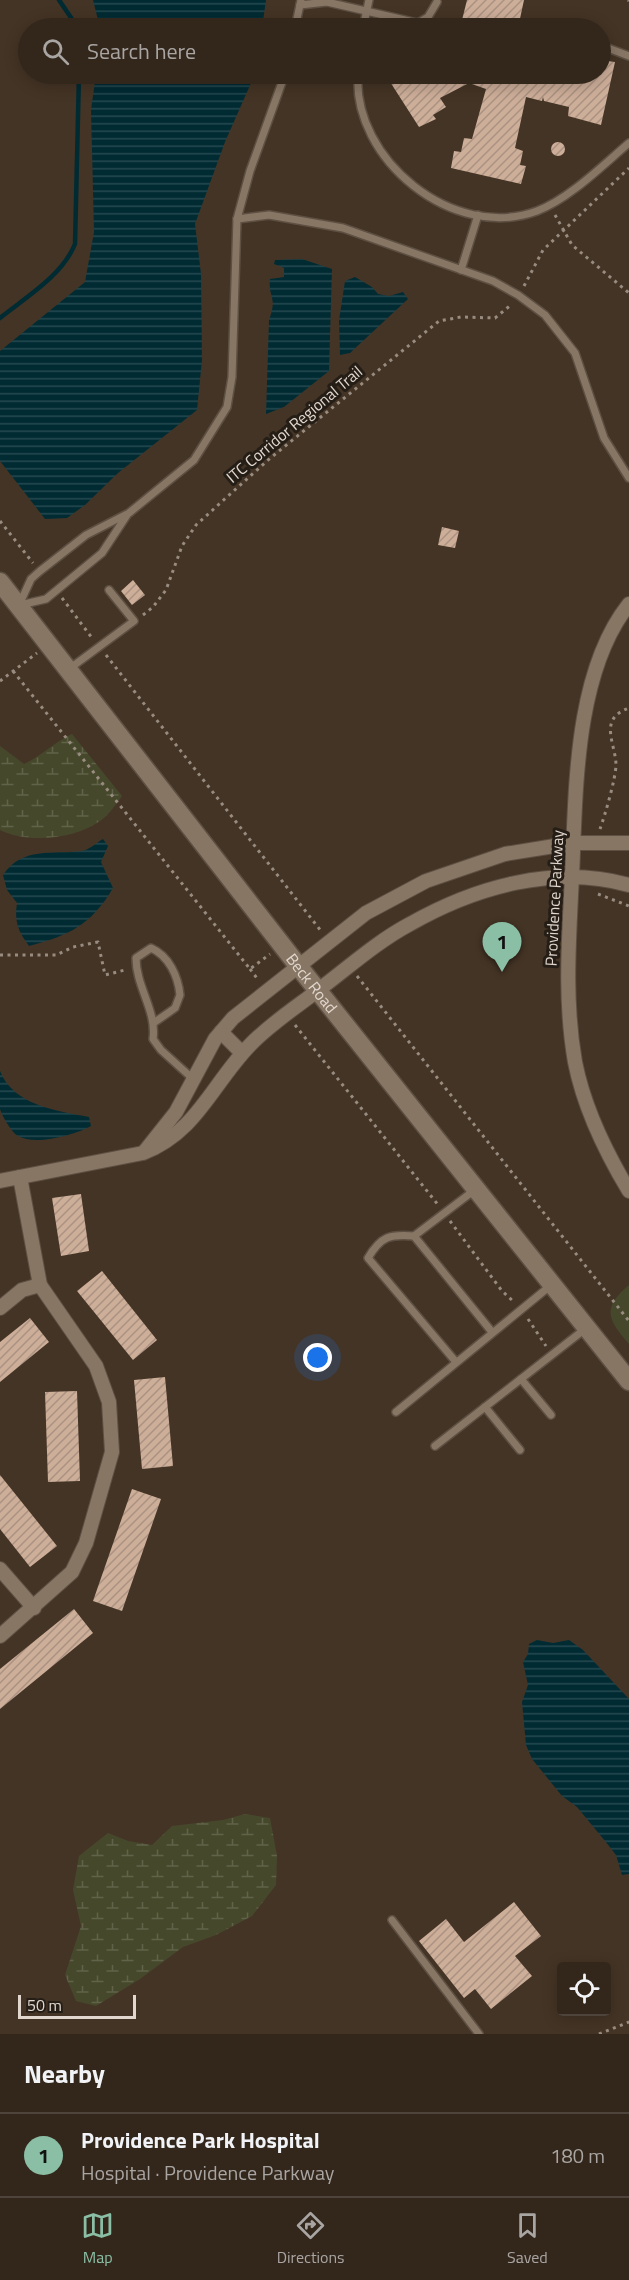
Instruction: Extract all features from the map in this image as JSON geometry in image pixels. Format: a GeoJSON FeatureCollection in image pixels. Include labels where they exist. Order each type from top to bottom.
{"type":"FeatureCollection","features":[{"type":"Feature","properties":{"kind":"main road","name":"Beck Road"},"geometry":{"type":"LineString","coordinates":[[0,582],[299,968],[629,1381]]}},
{"type":"Feature","properties":{"kind":"street","name":"Providence Parkway"},"geometry":{"type":"LineString","coordinates":[[629,604],[605,647],[590,689],[582,742],[573,843],[567,964],[568,1018],[575,1064],[587,1105],[602,1143],[629,1191]]}},
{"type":"Feature","properties":{"kind":"street"},"geometry":{"type":"LineString","coordinates":[[143,1153],[177,1112],[192,1078],[221,1032],[259,997],[299,968],[329,940],[366,913],[426,881],[505,854],[573,843],[629,843]]}},
{"type":"Feature","properties":{"kind":"street"},"geometry":{"type":"LineString","coordinates":[[0,1181],[143,1153],[164,1145],[194,1119],[242,1053],[350,966],[409,924],[442,908],[481,892],[541,878],[572,877],[629,885]]}},
{"type":"Feature","properties":{"kind":"street"},"geometry":{"type":"LineString","coordinates":[[221,1032],[242,1053]]}},
{"type":"Feature","properties":{"kind":"street"},"geometry":{"type":"LineString","coordinates":[[192,1078],[211,1094]]}},
{"type":"Feature","properties":{"kind":"street"},"geometry":{"type":"LineString","coordinates":[[0,1636],[61,1584],[80,1559],[109,1470],[112,1452],[109,1402],[96,1366],[40,1285],[20,1177]]}},
{"type":"Feature","properties":{"kind":"street"},"geometry":{"type":"LineString","coordinates":[[0,1308],[22,1290],[40,1285]]}},
{"type":"Feature","properties":{"kind":"street"},"geometry":{"type":"LineString","coordinates":[[0,1569],[34,1608]]}},
{"type":"Feature","properties":{"kind":"lane"},"geometry":{"type":"LineString","coordinates":[[365,18],[369,0]]}},
{"type":"Feature","properties":{"kind":"lane"},"geometry":{"type":"LineString","coordinates":[[297,18],[301,3],[327,2],[394,18]]}},
{"type":"Feature","properties":{"kind":"lane"},"geometry":{"type":"LineString","coordinates":[[426,18],[437,2]]}},
{"type":"Feature","properties":{"kind":"lane"},"geometry":{"type":"LineString","coordinates":[[611,49],[629,56]]}},
{"type":"Feature","properties":{"kind":"lane"},"geometry":{"type":"LineString","coordinates":[[19,605],[31,579],[39,571],[87,535],[129,513],[194,460],[227,407],[232,377],[237,219],[250,171],[281,84]]}},
{"type":"Feature","properties":{"kind":"lane"},"geometry":{"type":"LineString","coordinates":[[358,84],[359,108],[380,152],[416,190],[454,208],[478,215],[522,215],[550,205],[629,143]]}},
{"type":"Feature","properties":{"kind":"lane"},"geometry":{"type":"LineString","coordinates":[[237,219],[269,215],[343,228],[506,287],[537,308],[555,326],[575,353],[604,438],[629,478]]}},
{"type":"Feature","properties":{"kind":"lane"},"geometry":{"type":"LineString","coordinates":[[461,270],[478,215]]}},
{"type":"Feature","properties":{"kind":"lane"},"geometry":{"type":"LineString","coordinates":[[19,605],[46,599],[102,554],[129,513]]}},
{"type":"Feature","properties":{"kind":"lane"},"geometry":{"type":"LineString","coordinates":[[68,670],[134,621],[109,590]]}},
{"type":"Feature","properties":{"kind":"lane"},"geometry":{"type":"LineString","coordinates":[[155,1022],[180,1001],[179,984],[160,952],[151,948],[136,958],[136,967],[145,1002],[155,1022],[153,1039],[161,1050],[192,1078]]}},
{"type":"Feature","properties":{"kind":"lane"},"geometry":{"type":"LineString","coordinates":[[456,1362],[368,1258],[375,1246],[393,1234],[414,1236],[476,1189]]}},
{"type":"Feature","properties":{"kind":"lane"},"geometry":{"type":"LineString","coordinates":[[414,1236],[492,1332]]}},
{"type":"Feature","properties":{"kind":"lane"},"geometry":{"type":"LineString","coordinates":[[396,1412],[552,1284]]}},
{"type":"Feature","properties":{"kind":"lane"},"geometry":{"type":"LineString","coordinates":[[435,1446],[587,1328]]}},
{"type":"Feature","properties":{"kind":"lane"},"geometry":{"type":"LineString","coordinates":[[521,1379],[551,1415]]}},
{"type":"Feature","properties":{"kind":"lane"},"geometry":{"type":"LineString","coordinates":[[485,1407],[519,1450]]}},
{"type":"Feature","properties":{"kind":"lane"},"geometry":{"type":"LineString","coordinates":[[392,1920],[478,2034]]}},
{"type":"Feature","properties":{"kind":"path"},"geometry":{"type":"LineString","coordinates":[[524,287],[538,256],[563,233],[583,209],[629,168]]}},
{"type":"Feature","properties":{"kind":"path"},"geometry":{"type":"LineString","coordinates":[[563,233],[587,259],[629,293]]}},
{"type":"Feature","properties":{"kind":"path","name":"ITC Corridor Regional Trail"},"geometry":{"type":"LineString","coordinates":[[134,621],[160,599],[182,546],[196,525],[268,460],[440,321],[461,317],[495,318],[513,303]]}},
{"type":"Feature","properties":{"kind":"path"},"geometry":{"type":"LineString","coordinates":[[0,681],[49,644]]}},
{"type":"Feature","properties":{"kind":"path"},"geometry":{"type":"LineString","coordinates":[[99,647],[329,940]]}},
{"type":"Feature","properties":{"kind":"path"},"geometry":{"type":"LineString","coordinates":[[13,671],[116,797],[250,969],[281,945]]}},
{"type":"Feature","properties":{"kind":"path"},"geometry":{"type":"LineString","coordinates":[[596,843],[616,766],[611,746],[612,720],[615,714],[629,708]]}},
{"type":"Feature","properties":{"kind":"path"},"geometry":{"type":"LineString","coordinates":[[592,879],[599,896],[629,906]]}},
{"type":"Feature","properties":{"kind":"path"},"geometry":{"type":"LineString","coordinates":[[0,955],[56,955],[73,947],[98,942],[105,975],[136,967]]}},
{"type":"Feature","properties":{"kind":"path"},"geometry":{"type":"LineString","coordinates":[[350,966],[629,1321]]}},
{"type":"Feature","properties":{"kind":"path"},"geometry":{"type":"LineString","coordinates":[[339,1080],[445,1214],[502,1291],[521,1309],[552,1355]]}},
{"type":"Feature","properties":{"kind":"path"},"geometry":{"type":"LineString","coordinates":[[599,2034],[629,2022]]}},
{"type":"Feature","properties":{"kind":"green space"},"geometry":{"type":"Polygon","coordinates":[[[72,734],[122,796],[115,806],[103,819],[90,827],[51,838],[24,837],[0,830],[0,746],[24,764],[72,734]]]}},
{"type":"Feature","properties":{"kind":"green space"},"geometry":{"type":"Polygon","coordinates":[[[629,1285],[629,1344],[612,1321],[611,1307],[620,1293],[629,1285]]]}},
{"type":"Feature","properties":{"kind":"green space"},"geometry":{"type":"Polygon","coordinates":[[[245,1814],[270,1818],[277,1856],[276,1885],[252,1916],[216,1935],[183,1947],[140,1979],[96,2006],[76,2001],[65,1975],[81,1926],[73,1890],[79,1856],[108,1833],[128,1841],[152,1845],[172,1826],[223,1820],[245,1814]]]}},
{"type":"Feature","properties":{"kind":"water"},"geometry":{"type":"Polygon","coordinates":[[[93,0],[266,0],[263,18],[98,18],[93,0]]]}},
{"type":"Feature","properties":{"kind":"water"},"geometry":{"type":"Polygon","coordinates":[[[95,84],[251,84],[225,142],[195,224],[201,274],[202,360],[197,410],[118,473],[85,505],[67,518],[45,519],[0,461],[0,351],[85,282],[94,232],[91,110],[95,84]]]}},
{"type":"Feature","properties":{"kind":"water"},"geometry":{"type":"Polygon","coordinates":[[[302,259],[332,269],[329,371],[284,407],[266,414],[269,320],[273,307],[270,279],[284,277],[284,268],[274,264],[275,260],[302,259]]]}},
{"type":"Feature","properties":{"kind":"water"},"geometry":{"type":"Polygon","coordinates":[[[355,277],[372,287],[378,294],[389,296],[403,292],[408,299],[350,353],[340,355],[339,320],[345,281],[355,277]]]}},
{"type":"Feature","properties":{"kind":"water"},"geometry":{"type":"Polygon","coordinates":[[[103,839],[108,846],[101,862],[113,888],[105,900],[88,920],[78,927],[56,938],[29,946],[20,931],[16,915],[17,903],[7,890],[3,875],[19,860],[29,856],[82,851],[103,839]]]}},
{"type":"Feature","properties":{"kind":"water"},"geometry":{"type":"Polygon","coordinates":[[[0,1071],[6,1082],[25,1099],[50,1109],[89,1117],[91,1126],[65,1136],[44,1140],[25,1139],[18,1136],[13,1132],[0,1109],[0,1071]]]}},
{"type":"Feature","properties":{"kind":"water"},"geometry":{"type":"Polygon","coordinates":[[[537,1640],[553,1643],[569,1640],[583,1650],[629,1699],[629,1874],[622,1875],[616,1855],[577,1807],[562,1796],[532,1759],[526,1745],[522,1702],[528,1685],[523,1662],[528,1654],[529,1644],[537,1640]]]}},
{"type":"Feature","properties":{"kind":"building"},"geometry":{"type":"Polygon","coordinates":[[[467,0],[524,0],[520,18],[462,18],[467,0]]]}},
{"type":"Feature","properties":{"kind":"building"},"geometry":{"type":"Polygon","coordinates":[[[611,61],[615,62],[611,80],[611,61]]]}},
{"type":"Feature","properties":{"kind":"building"},"geometry":{"type":"Polygon","coordinates":[[[391,84],[467,84],[440,98],[446,107],[433,115],[436,119],[419,127],[391,84]]]}},
{"type":"Feature","properties":{"kind":"building"},"geometry":{"type":"Polygon","coordinates":[[[472,84],[610,84],[601,125],[568,116],[569,107],[544,101],[543,97],[542,101],[526,97],[515,148],[523,151],[520,165],[526,166],[521,184],[451,168],[454,151],[461,152],[464,138],[472,139],[486,89],[472,84]]]}},
{"type":"Feature","properties":{"kind":"building"},"geometry":{"type":"Polygon","coordinates":[[[555,142],[561,142],[565,149],[561,156],[555,156],[551,152],[551,146],[555,142]]]}},
{"type":"Feature","properties":{"kind":"building"},"geometry":{"type":"Polygon","coordinates":[[[442,527],[459,531],[455,548],[438,545],[442,527]]]}},
{"type":"Feature","properties":{"kind":"building"},"geometry":{"type":"Polygon","coordinates":[[[133,580],[145,595],[132,605],[121,591],[133,580]]]}},
{"type":"Feature","properties":{"kind":"building"},"geometry":{"type":"Polygon","coordinates":[[[81,1194],[89,1251],[61,1256],[52,1198],[81,1194]]]}},
{"type":"Feature","properties":{"kind":"building"},"geometry":{"type":"Polygon","coordinates":[[[102,1271],[157,1340],[133,1360],[77,1291],[102,1271]]]}},
{"type":"Feature","properties":{"kind":"building"},"geometry":{"type":"Polygon","coordinates":[[[30,1318],[49,1342],[0,1382],[0,1342],[30,1318]]]}},
{"type":"Feature","properties":{"kind":"building"},"geometry":{"type":"Polygon","coordinates":[[[165,1377],[173,1466],[142,1469],[134,1380],[165,1377]]]}},
{"type":"Feature","properties":{"kind":"building"},"geometry":{"type":"Polygon","coordinates":[[[77,1391],[80,1481],[48,1482],[45,1392],[77,1391]]]}},
{"type":"Feature","properties":{"kind":"building"},"geometry":{"type":"Polygon","coordinates":[[[0,1475],[57,1546],[30,1567],[0,1529],[0,1475]]]}},
{"type":"Feature","properties":{"kind":"building"},"geometry":{"type":"Polygon","coordinates":[[[132,1489],[161,1499],[122,1611],[93,1601],[132,1489]]]}},
{"type":"Feature","properties":{"kind":"building"},"geometry":{"type":"Polygon","coordinates":[[[74,1609],[93,1633],[0,1709],[0,1669],[74,1609]]]}},
{"type":"Feature","properties":{"kind":"building"},"geometry":{"type":"Polygon","coordinates":[[[514,1902],[541,1936],[515,1956],[532,1976],[491,2009],[475,1989],[464,1998],[419,1941],[446,1919],[464,1942],[514,1902]]]}},
{"type":"Feature","properties":{"kind":"waterway"},"geometry":{"type":"LineString","coordinates":[[59,0],[71,18]]}},
{"type":"Feature","properties":{"kind":"waterway"},"geometry":{"type":"LineString","coordinates":[[0,318],[52,276],[69,256],[75,244],[79,84]]}},
{"type":"Feature","properties":{"kind":"place","name":"Providence Park Hospital"},"geometry":{"type":"Point","coordinates":[502,972]}}]}
